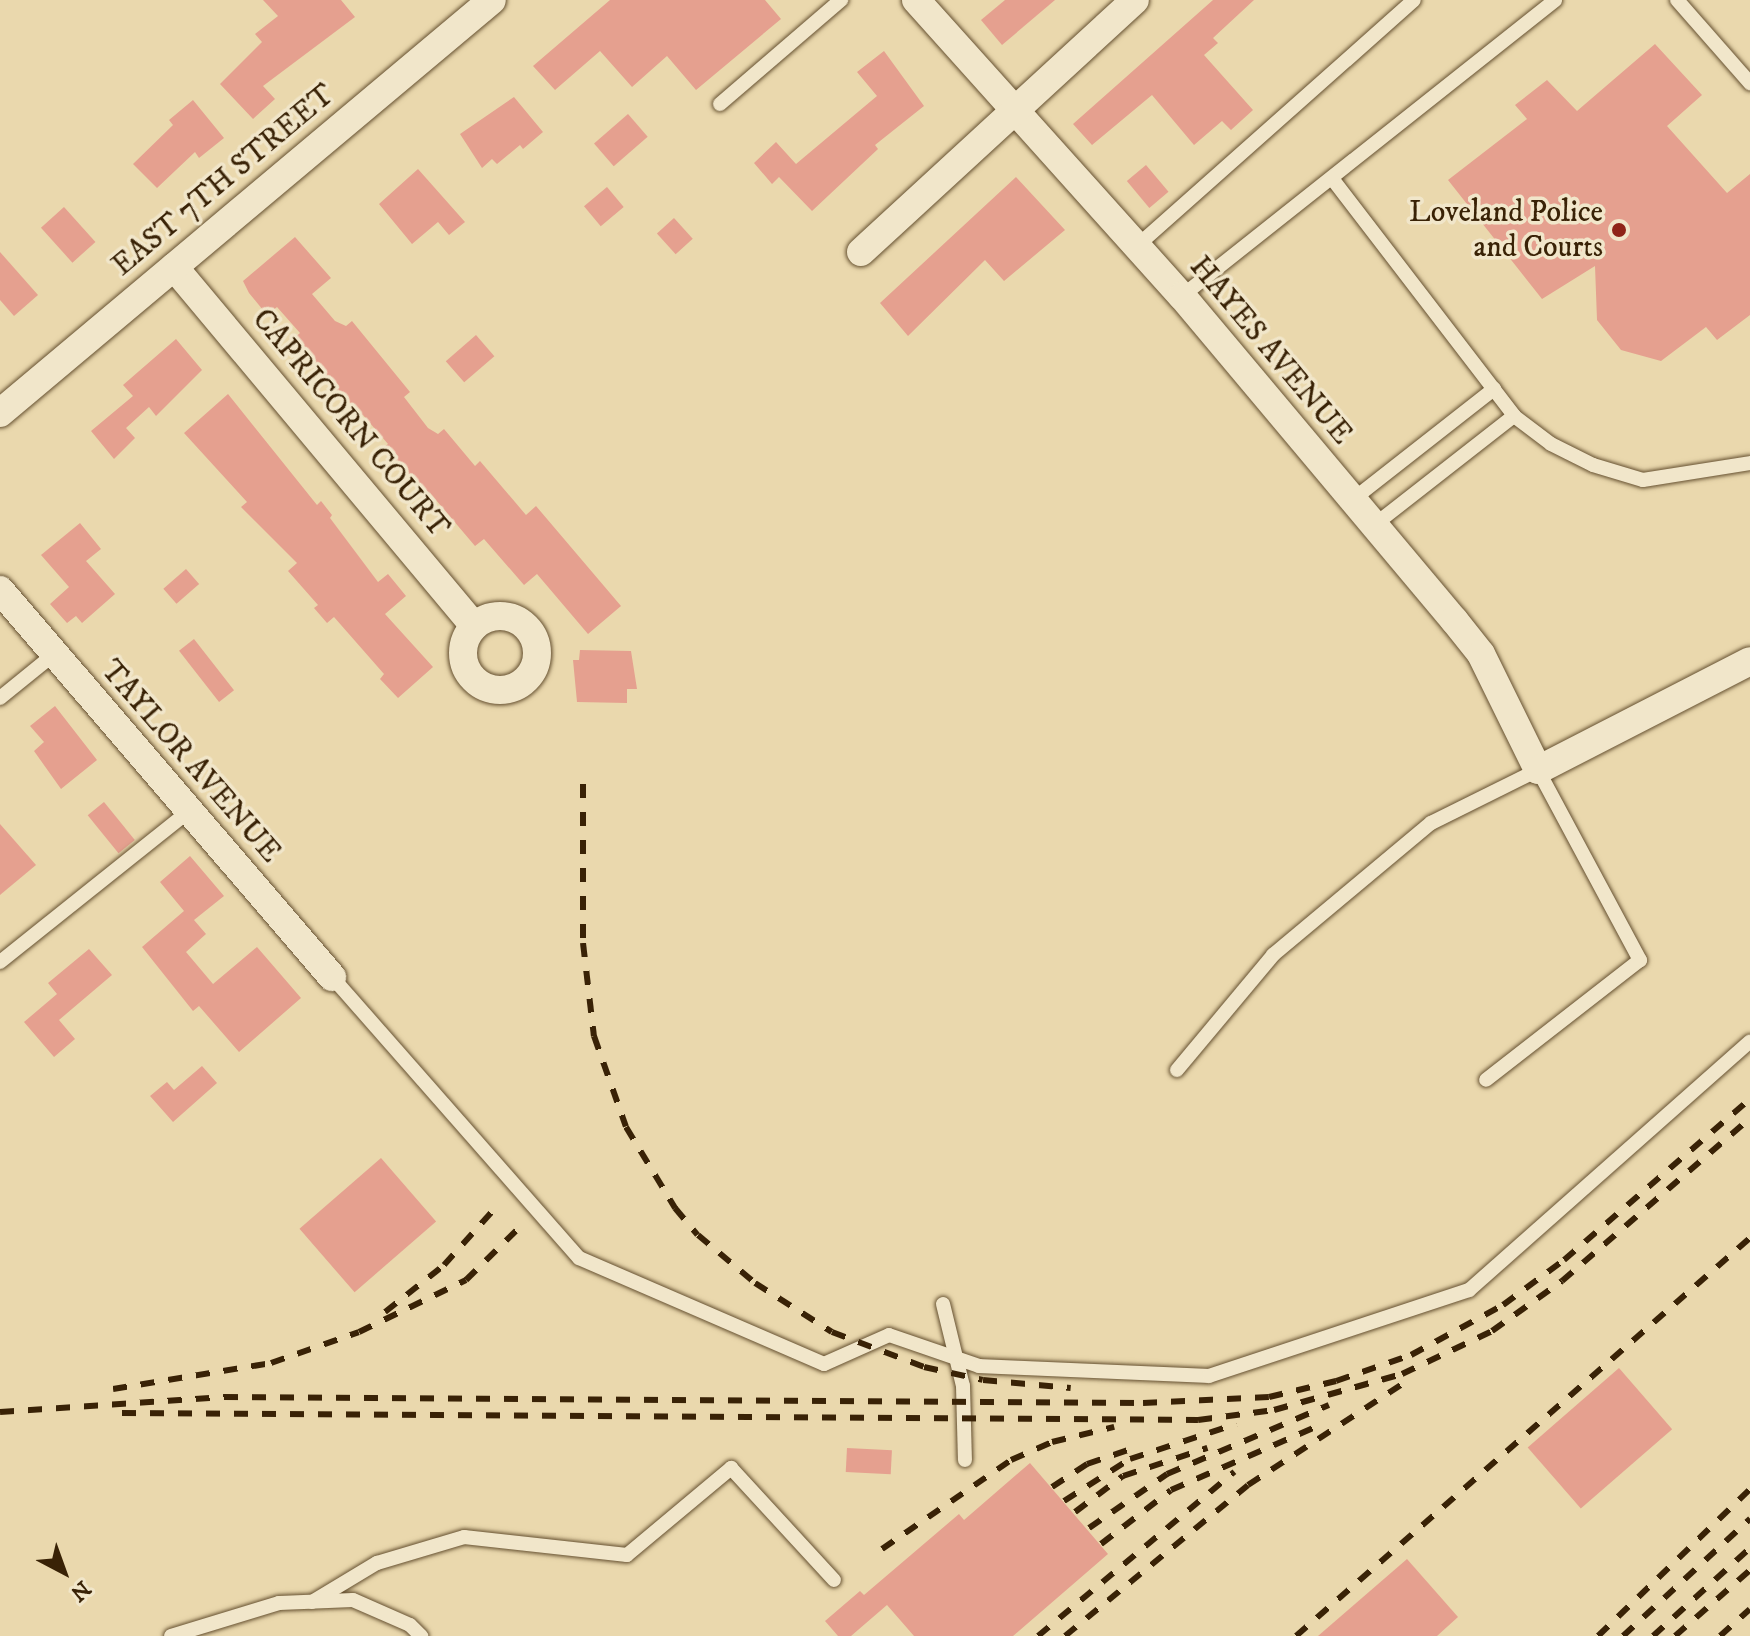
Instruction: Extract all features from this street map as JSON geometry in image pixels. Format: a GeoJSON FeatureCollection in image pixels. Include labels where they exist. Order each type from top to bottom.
{"type":"FeatureCollection","features":[{"type":"Feature","properties":{"kind":"street","name":"EAST 7TH STREET"},"geometry":{"type":"LineString","coordinates":[[0,413],[492,0]]}},
{"type":"Feature","properties":{"kind":"street","name":"HAYES AVENUE"},"geometry":{"type":"LineString","coordinates":[[916,0],[1182,296],[1481,654],[1538,770]]}},
{"type":"Feature","properties":{"kind":"street"},"geometry":{"type":"LineString","coordinates":[[861,252],[1135,0]]}},
{"type":"Feature","properties":{"kind":"street","name":"CAPRICORN COURT"},"geometry":{"type":"LineString","coordinates":[[174,267],[474,626]]}},
{"type":"Feature","properties":{"kind":"street","name":"TAYLOR AVENUE"},"geometry":{"type":"LineString","coordinates":[[0,590],[332,977]]}},
{"type":"Feature","properties":{"kind":"street"},"geometry":{"type":"LineString","coordinates":[[1538,770],[1750,661]]}},
{"type":"Feature","properties":{"kind":"lane"},"geometry":{"type":"LineString","coordinates":[[720,104],[841,0]]}},
{"type":"Feature","properties":{"kind":"lane"},"geometry":{"type":"LineString","coordinates":[[1137,246],[1414,0]]}},
{"type":"Feature","properties":{"kind":"lane"},"geometry":{"type":"LineString","coordinates":[[1182,296],[1334,181],[1555,0]]}},
{"type":"Feature","properties":{"kind":"lane"},"geometry":{"type":"LineString","coordinates":[[1677,0],[1750,83]]}},
{"type":"Feature","properties":{"kind":"lane"},"geometry":{"type":"LineString","coordinates":[[1334,181],[1514,416],[1593,465],[1643,480],[1750,463]]}},
{"type":"Feature","properties":{"kind":"lane"},"geometry":{"type":"LineString","coordinates":[[1351,501],[1494,389]]}},
{"type":"Feature","properties":{"kind":"lane"},"geometry":{"type":"LineString","coordinates":[[1373,526],[1514,416]]}},
{"type":"Feature","properties":{"kind":"lane"},"geometry":{"type":"LineString","coordinates":[[0,698],[53,655]]}},
{"type":"Feature","properties":{"kind":"lane"},"geometry":{"type":"LineString","coordinates":[[1177,1070],[1273,955],[1431,823],[1538,770],[1640,960],[1486,1080]]}},
{"type":"Feature","properties":{"kind":"lane"},"geometry":{"type":"LineString","coordinates":[[0,962],[188,812]]}},
{"type":"Feature","properties":{"kind":"lane"},"geometry":{"type":"LineString","coordinates":[[332,977],[579,1258],[824,1364],[889,1335],[979,1366],[1209,1376],[1469,1290],[1750,1041]]}},
{"type":"Feature","properties":{"kind":"lane"},"geometry":{"type":"LineString","coordinates":[[943,1304],[958,1358],[965,1460]]}},
{"type":"Feature","properties":{"kind":"lane"},"geometry":{"type":"LineString","coordinates":[[312,1602],[377,1563],[464,1537],[627,1555],[731,1468],[834,1580]]}},
{"type":"Feature","properties":{"kind":"lane"},"geometry":{"type":"LineString","coordinates":[[171,1636],[279,1603],[353,1600],[410,1625],[421,1636]]}},
{"type":"Feature","properties":{"kind":"building"},"geometry":{"type":"Polygon","coordinates":[[[263,0],[341,0],[355,17],[263,86],[275,99],[253,119],[220,84],[262,42],[255,34],[278,16],[263,0]]]}},
{"type":"Feature","properties":{"kind":"building"},"geometry":{"type":"Polygon","coordinates":[[[610,0],[765,0],[781,19],[696,90],[667,56],[632,87],[600,51],[555,90],[533,66],[610,0]]]}},
{"type":"Feature","properties":{"kind":"building"},"geometry":{"type":"Polygon","coordinates":[[[1005,0],[1055,0],[1002,45],[981,20],[1005,0]]]}},
{"type":"Feature","properties":{"kind":"building"},"geometry":{"type":"Polygon","coordinates":[[[1213,0],[1254,0],[1213,38],[1218,43],[1204,55],[1253,110],[1231,130],[1222,121],[1194,145],[1152,95],[1092,145],[1073,124],[1213,0]]]}},
{"type":"Feature","properties":{"kind":"building","name":"Loveland Police and Courts"},"geometry":{"type":"Polygon","coordinates":[[[1655,44],[1702,95],[1667,126],[1727,193],[1750,174],[1750,315],[1717,340],[1706,327],[1661,361],[1621,350],[1597,320],[1595,266],[1542,299],[1448,180],[1527,119],[1515,105],[1547,80],[1577,111],[1655,44]]]}},
{"type":"Feature","properties":{"kind":"building"},"geometry":{"type":"Polygon","coordinates":[[[884,51],[924,106],[875,145],[878,149],[812,211],[779,177],[772,184],[754,163],[776,142],[796,164],[877,96],[857,72],[884,51]]]}},
{"type":"Feature","properties":{"kind":"building"},"geometry":{"type":"Polygon","coordinates":[[[514,97],[543,132],[523,149],[520,145],[497,164],[492,159],[482,168],[460,134],[514,97]]]}},
{"type":"Feature","properties":{"kind":"building"},"geometry":{"type":"Polygon","coordinates":[[[193,100],[224,138],[199,158],[195,152],[157,188],[133,164],[173,125],[169,120],[193,100]]]}},
{"type":"Feature","properties":{"kind":"building"},"geometry":{"type":"Polygon","coordinates":[[[628,114],[648,137],[614,166],[594,144],[628,114]]]}},
{"type":"Feature","properties":{"kind":"building"},"geometry":{"type":"Polygon","coordinates":[[[1146,165],[1168,192],[1149,208],[1127,181],[1146,165]]]}},
{"type":"Feature","properties":{"kind":"building"},"geometry":{"type":"Polygon","coordinates":[[[418,169],[465,222],[449,235],[438,222],[412,244],[379,204],[418,169]]]}},
{"type":"Feature","properties":{"kind":"building"},"geometry":{"type":"Polygon","coordinates":[[[1016,177],[1065,230],[1004,281],[985,260],[908,336],[880,303],[1016,177]]]}},
{"type":"Feature","properties":{"kind":"building"},"geometry":{"type":"Polygon","coordinates":[[[607,187],[624,207],[601,226],[584,206],[607,187]]]}},
{"type":"Feature","properties":{"kind":"building"},"geometry":{"type":"Polygon","coordinates":[[[64,207],[95,242],[72,263],[41,228],[64,207]]]}},
{"type":"Feature","properties":{"kind":"building"},"geometry":{"type":"Polygon","coordinates":[[[674,218],[693,239],[676,254],[657,233],[674,218]]]}},
{"type":"Feature","properties":{"kind":"building"},"geometry":{"type":"Polygon","coordinates":[[[295,237],[331,278],[312,294],[335,321],[346,326],[352,321],[410,392],[404,397],[428,428],[438,434],[444,429],[475,466],[480,461],[526,515],[536,506],[621,606],[588,634],[537,574],[524,585],[484,539],[475,546],[430,493],[425,497],[382,449],[388,444],[363,415],[359,418],[291,341],[300,333],[277,307],[267,315],[249,293],[243,281],[295,237]]]}},
{"type":"Feature","properties":{"kind":"building"},"geometry":{"type":"Polygon","coordinates":[[[0,252],[38,295],[14,316],[0,300],[0,252]]]}},
{"type":"Feature","properties":{"kind":"building"},"geometry":{"type":"Polygon","coordinates":[[[476,335],[494,356],[464,382],[446,361],[476,335]]]}},
{"type":"Feature","properties":{"kind":"building"},"geometry":{"type":"Polygon","coordinates":[[[176,339],[202,370],[156,416],[149,407],[126,428],[135,438],[114,459],[91,431],[133,396],[123,385],[176,339]]]}},
{"type":"Feature","properties":{"kind":"building"},"geometry":{"type":"Polygon","coordinates":[[[228,394],[317,505],[321,501],[332,515],[330,518],[378,582],[388,574],[406,596],[385,614],[433,667],[398,698],[380,679],[384,674],[334,617],[327,623],[314,608],[318,605],[288,571],[297,563],[241,507],[247,502],[184,433],[228,394]]]}},
{"type":"Feature","properties":{"kind":"building"},"geometry":{"type":"Polygon","coordinates":[[[80,523],[101,549],[86,561],[115,594],[82,623],[76,616],[67,623],[50,604],[69,587],[41,555],[80,523]]]}},
{"type":"Feature","properties":{"kind":"building"},"geometry":{"type":"Polygon","coordinates":[[[186,569],[199,584],[176,604],[163,589],[186,569]]]}},
{"type":"Feature","properties":{"kind":"building"},"geometry":{"type":"Polygon","coordinates":[[[194,639],[234,690],[219,702],[179,651],[194,639]]]}},
{"type":"Feature","properties":{"kind":"building"},"geometry":{"type":"Polygon","coordinates":[[[580,650],[631,651],[637,689],[627,689],[627,703],[577,702],[573,660],[579,660],[580,650]]]}},
{"type":"Feature","properties":{"kind":"building"},"geometry":{"type":"Polygon","coordinates":[[[55,706],[97,760],[61,789],[34,751],[44,742],[30,726],[55,706]]]}},
{"type":"Feature","properties":{"kind":"building"},"geometry":{"type":"Polygon","coordinates":[[[104,802],[135,840],[119,853],[88,815],[104,802]]]}},
{"type":"Feature","properties":{"kind":"building"},"geometry":{"type":"Polygon","coordinates":[[[0,824],[36,865],[0,895],[0,824]]]}},
{"type":"Feature","properties":{"kind":"building"},"geometry":{"type":"Polygon","coordinates":[[[190,856],[224,896],[194,920],[206,934],[186,952],[213,984],[257,947],[301,998],[239,1052],[199,1006],[193,1011],[142,947],[184,911],[160,882],[190,856]]]}},
{"type":"Feature","properties":{"kind":"building"},"geometry":{"type":"Polygon","coordinates":[[[89,949],[112,975],[59,1020],[75,1039],[54,1057],[24,1022],[57,994],[48,983],[89,949]]]}},
{"type":"Feature","properties":{"kind":"building"},"geometry":{"type":"Polygon","coordinates":[[[202,1066],[217,1083],[173,1122],[150,1096],[167,1082],[174,1090],[202,1066]]]}},
{"type":"Feature","properties":{"kind":"building"},"geometry":{"type":"Polygon","coordinates":[[[381,1158],[436,1221],[355,1292],[299,1229],[381,1158]]]}},
{"type":"Feature","properties":{"kind":"building"},"geometry":{"type":"Polygon","coordinates":[[[1619,1368],[1672,1429],[1581,1509],[1528,1447],[1619,1368]]]}},
{"type":"Feature","properties":{"kind":"building"},"geometry":{"type":"Polygon","coordinates":[[[847,1448],[892,1450],[891,1474],[846,1472],[847,1448]]]}},
{"type":"Feature","properties":{"kind":"building"},"geometry":{"type":"Polygon","coordinates":[[[1030,1463],[1108,1554],[1013,1636],[914,1636],[887,1605],[851,1636],[838,1636],[825,1621],[860,1591],[864,1595],[959,1514],[964,1520],[1030,1463]]]}},
{"type":"Feature","properties":{"kind":"building"},"geometry":{"type":"Polygon","coordinates":[[[1407,1559],[1458,1617],[1437,1636],[1318,1636],[1407,1559]]]}},
{"type":"Feature","properties":{"kind":"railway"},"geometry":{"type":"LineString","coordinates":[[583,784],[583,943],[594,1036],[626,1127],[675,1208],[698,1235],[755,1283],[832,1332],[924,1367],[983,1380],[1071,1388]]}},
{"type":"Feature","properties":{"kind":"railway"},"geometry":{"type":"LineString","coordinates":[[0,1412],[224,1397],[1143,1403],[1269,1397],[1336,1381],[1411,1355],[1503,1305],[1564,1260],[1750,1099]]}},
{"type":"Feature","properties":{"kind":"railway"},"geometry":{"type":"LineString","coordinates":[[122,1413],[1198,1420],[1274,1410],[1402,1374],[1492,1331],[1562,1281],[1750,1118]]}},
{"type":"Feature","properties":{"kind":"railway"},"geometry":{"type":"LineString","coordinates":[[385,1312],[444,1265],[498,1205]]}},
{"type":"Feature","properties":{"kind":"railway"},"geometry":{"type":"LineString","coordinates":[[113,1389],[271,1363],[359,1332],[466,1280],[524,1223]]}},
{"type":"Feature","properties":{"kind":"railway"},"geometry":{"type":"LineString","coordinates":[[1296,1636],[1750,1238]]}},
{"type":"Feature","properties":{"kind":"railway"},"geometry":{"type":"LineString","coordinates":[[1065,1636],[1248,1485],[1410,1379]]}},
{"type":"Feature","properties":{"kind":"railway"},"geometry":{"type":"LineString","coordinates":[[1089,1528],[1167,1474],[1329,1405]]}},
{"type":"Feature","properties":{"kind":"railway"},"geometry":{"type":"LineString","coordinates":[[1064,1501],[1130,1459],[1236,1424]]}},
{"type":"Feature","properties":{"kind":"railway"},"geometry":{"type":"LineString","coordinates":[[882,1549],[1011,1460],[1052,1442],[1114,1427]]}},
{"type":"Feature","properties":{"kind":"railway"},"geometry":{"type":"LineString","coordinates":[[1101,1544],[1171,1490],[1315,1427]]}},
{"type":"Feature","properties":{"kind":"railway"},"geometry":{"type":"LineString","coordinates":[[1075,1512],[1123,1476],[1207,1448]]}},
{"type":"Feature","properties":{"kind":"railway"},"geometry":{"type":"LineString","coordinates":[[1052,1487],[1087,1464],[1131,1449]]}},
{"type":"Feature","properties":{"kind":"railway"},"geometry":{"type":"LineString","coordinates":[[1038,1636],[1234,1472]]}},
{"type":"Feature","properties":{"kind":"railway"},"geometry":{"type":"LineString","coordinates":[[1598,1636],[1750,1489]]}},
{"type":"Feature","properties":{"kind":"railway"},"geometry":{"type":"LineString","coordinates":[[1623,1636],[1750,1519]]}},
{"type":"Feature","properties":{"kind":"railway"},"geometry":{"type":"LineString","coordinates":[[1653,1636],[1750,1548]]}},
{"type":"Feature","properties":{"kind":"railway"},"geometry":{"type":"LineString","coordinates":[[1675,1636],[1750,1570]]}},
{"type":"Feature","properties":{"kind":"railway"},"geometry":{"type":"LineString","coordinates":[[1720,1636],[1750,1609]]}},
{"type":"Feature","properties":{"kind":"place","name":"Loveland Police and Courts"},"geometry":{"type":"Point","coordinates":[1619,230]}}]}
